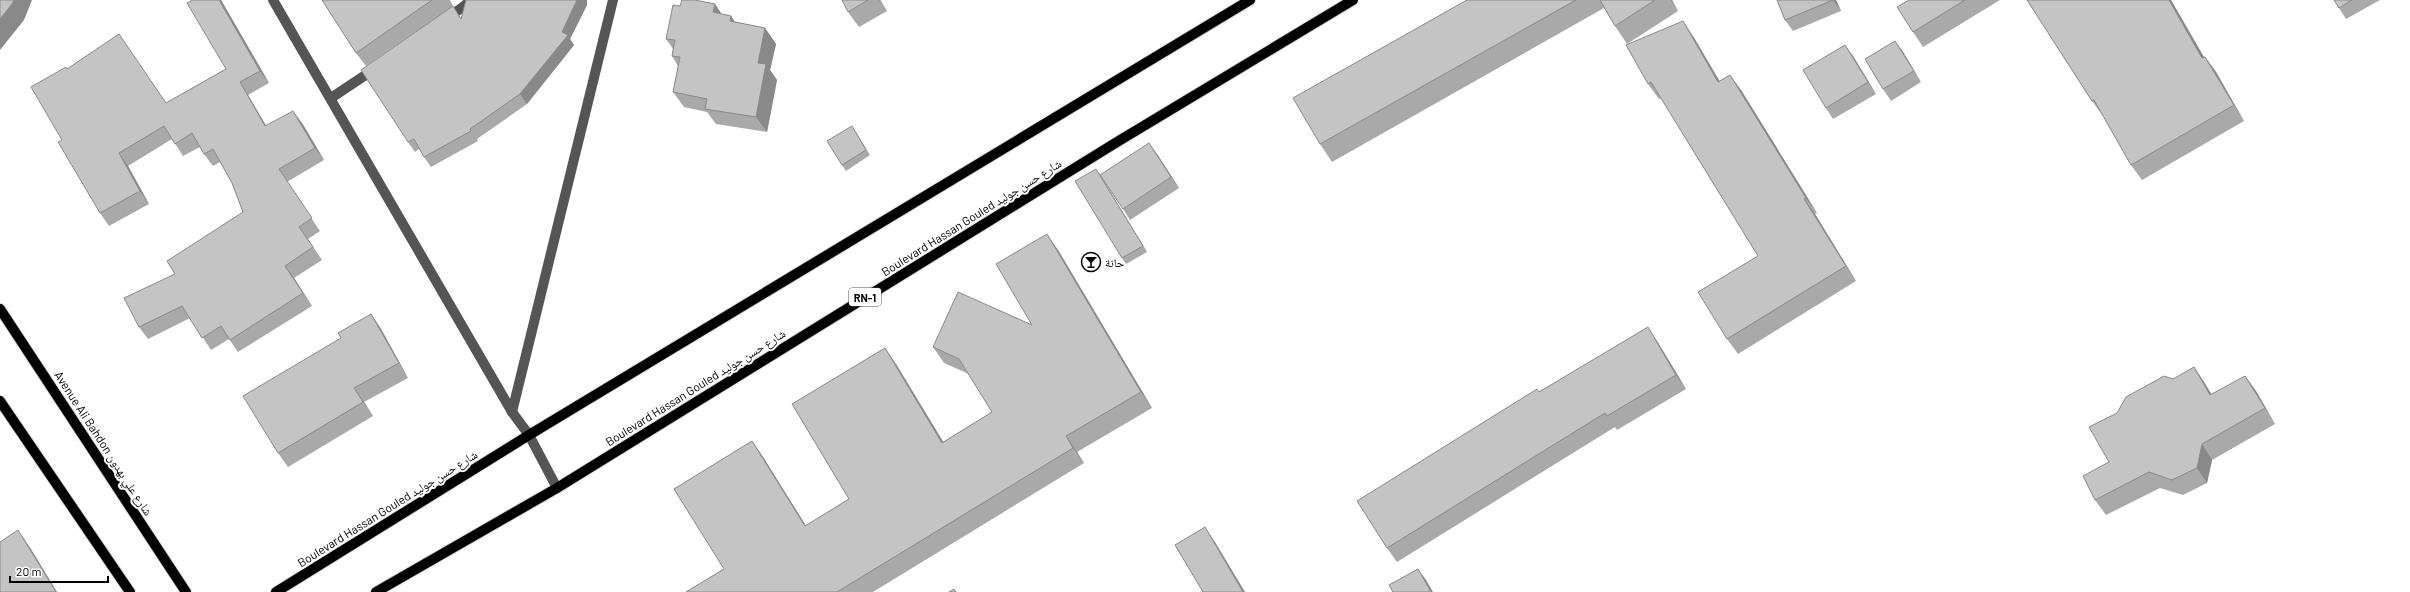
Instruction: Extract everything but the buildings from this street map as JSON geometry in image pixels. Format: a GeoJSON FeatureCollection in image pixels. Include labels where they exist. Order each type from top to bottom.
{"type":"FeatureCollection","features":[{"type":"Feature","properties":{"kind":"main road","name":"Boulevard Hassan Gouled شارع حسن جوليد"},"geometry":{"type":"LineString","coordinates":[[276,592],[529,435],[1250,0]]}},
{"type":"Feature","properties":{"kind":"main road","name":"Boulevard Hassan Gouled شارع حسن جوليد"},"geometry":{"type":"LineString","coordinates":[[376,592],[557,488],[1117,142],[1353,0]]}},
{"type":"Feature","properties":{"kind":"main road","name":"Avenue Ali Bahdon شارع علي بهدون"},"geometry":{"type":"LineString","coordinates":[[0,309],[186,592]]}},
{"type":"Feature","properties":{"kind":"main road"},"geometry":{"type":"LineString","coordinates":[[0,401],[130,592]]}},
{"type":"Feature","properties":{"kind":"street"},"geometry":{"type":"LineString","coordinates":[[273,0],[512,412],[529,435],[557,488]]}},
{"type":"Feature","properties":{"kind":"street"},"geometry":{"type":"LineString","coordinates":[[512,412],[613,0]]}},
{"type":"Feature","properties":{"kind":"street"},"geometry":{"type":"LineString","coordinates":[[435,27],[467,2]]}},
{"type":"Feature","properties":{"kind":"street"},"geometry":{"type":"LineString","coordinates":[[331,98],[383,62]]}},
{"type":"Feature","properties":{"kind":"place","name":"حانة"},"geometry":{"type":"Point","coordinates":[1091,262]}}]}
